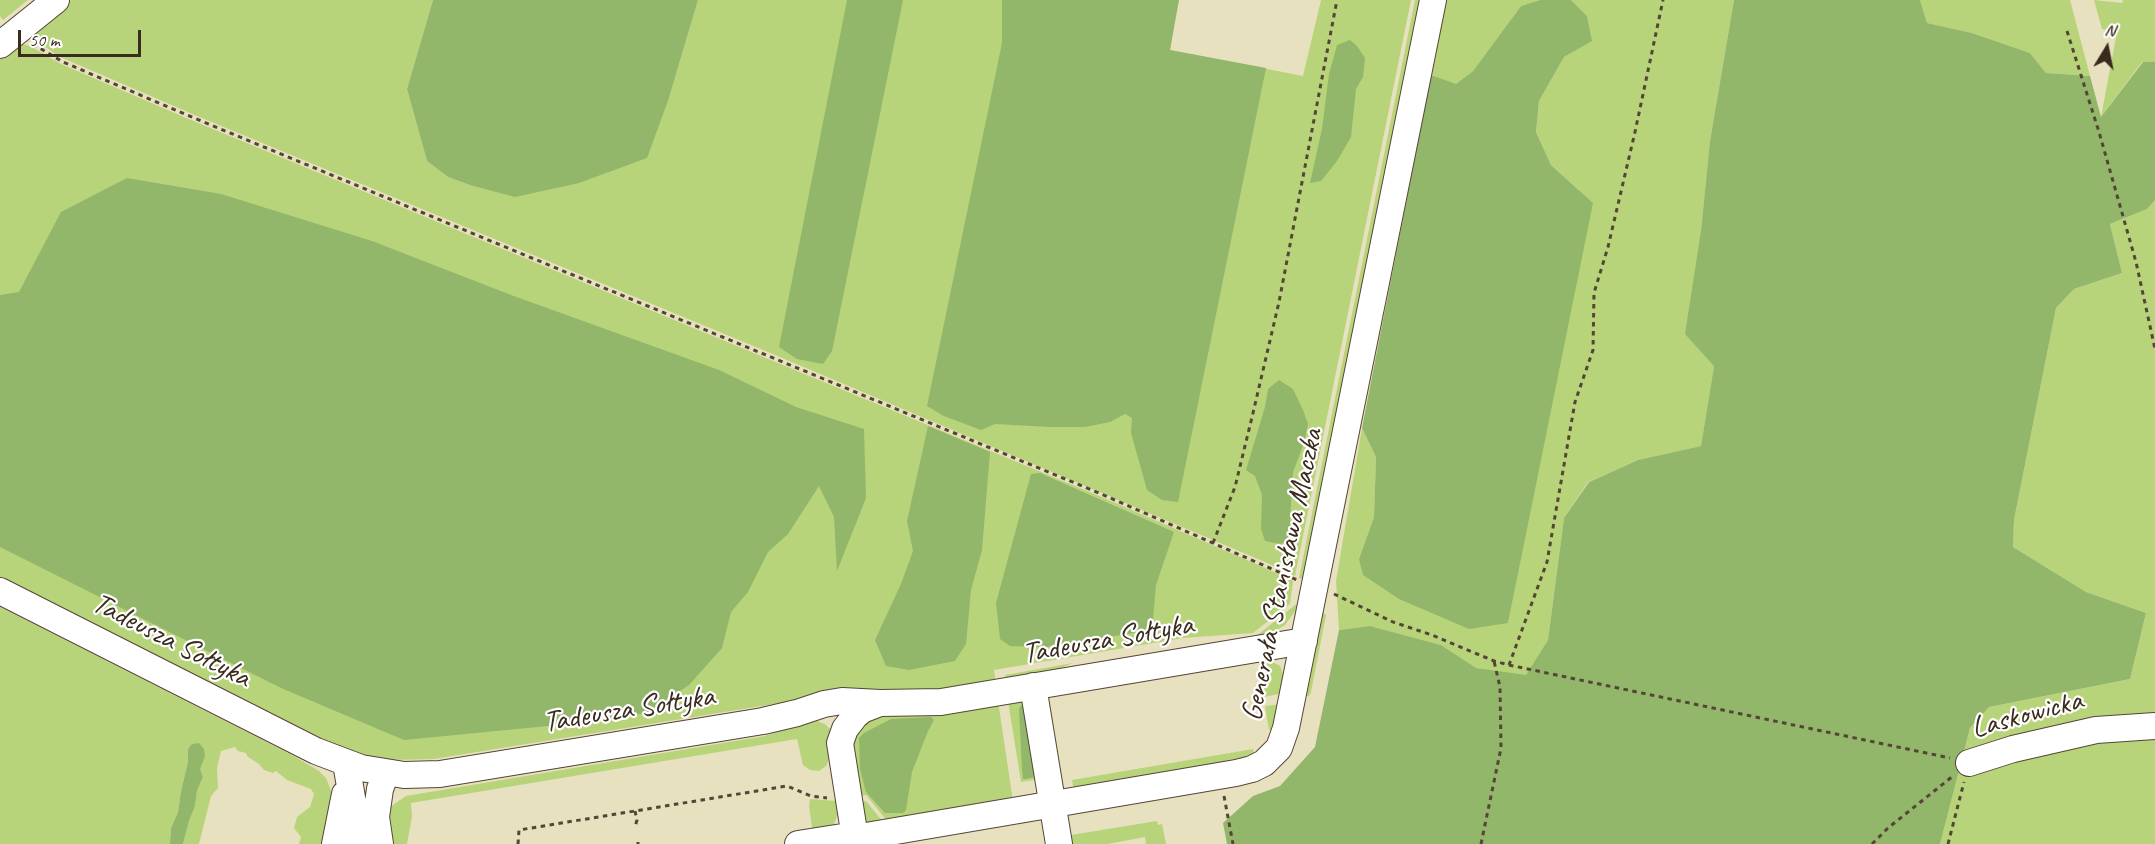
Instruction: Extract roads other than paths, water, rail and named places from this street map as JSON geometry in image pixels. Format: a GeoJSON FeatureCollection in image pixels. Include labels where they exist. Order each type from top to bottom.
{"type":"FeatureCollection","features":[{"type":"Feature","properties":{"kind":"street"},"geometry":{"type":"LineString","coordinates":[[7,39],[56,0]]}},
{"type":"Feature","properties":{"kind":"street","name":"Generała Stanisława Maczka"},"geometry":{"type":"LineString","coordinates":[[810,843],[856,840],[866,836],[1236,773],[1252,769],[1272,756],[1284,738],[1433,0]]}},
{"type":"Feature","properties":{"kind":"street","name":"Tadeusza Sołtyka"},"geometry":{"type":"LineString","coordinates":[[0,591],[289,738],[347,770],[404,775],[440,774],[763,721],[842,700],[880,703],[941,702],[1304,641]]}},
{"type":"Feature","properties":{"kind":"street"},"geometry":{"type":"LineString","coordinates":[[1033,686],[1059,844]]}},
{"type":"Feature","properties":{"kind":"street"},"geometry":{"type":"LineString","coordinates":[[856,840],[840,749],[842,736],[855,716],[862,710],[880,703]]}},
{"type":"Feature","properties":{"kind":"street"},"geometry":{"type":"LineString","coordinates":[[797,713],[822,716],[835,726],[842,736]]}},
{"type":"Feature","properties":{"kind":"street","name":"Laskowicka"},"geometry":{"type":"LineString","coordinates":[[1969,763],[2013,749],[2096,730],[2155,726]]}},
{"type":"Feature","properties":{"kind":"street"},"geometry":{"type":"LineString","coordinates":[[347,770],[358,842]]}},
{"type":"Feature","properties":{"kind":"street"},"geometry":{"type":"LineString","coordinates":[[358,842],[360,818],[369,794],[386,773]]}}]}
